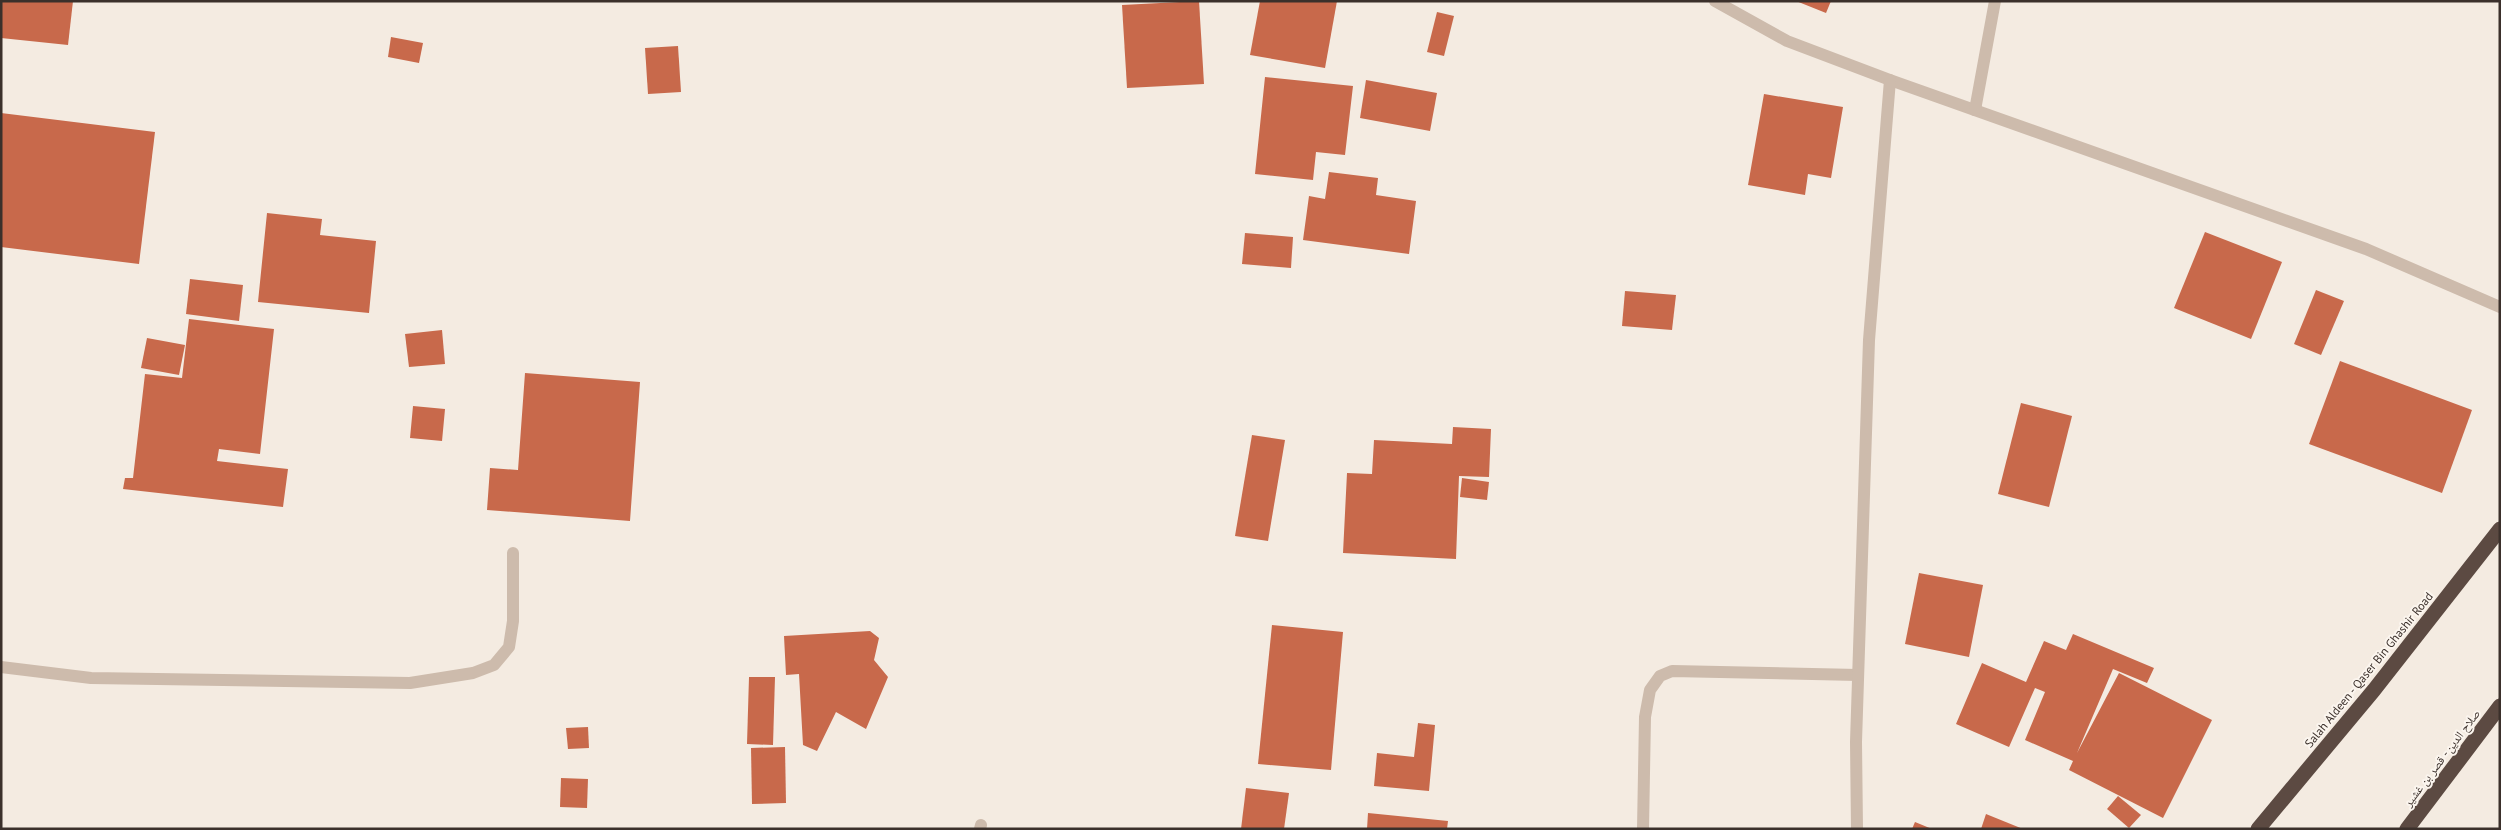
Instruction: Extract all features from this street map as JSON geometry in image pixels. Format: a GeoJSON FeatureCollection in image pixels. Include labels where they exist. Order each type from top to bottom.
{"type":"FeatureCollection","features":[{"type":"Feature","properties":{"kind":"highway","name":"Salah Aldeen - Qaser Bin Ghashir Road"},"geometry":{"type":"LineString","coordinates":[[2258,829],[2374,690],[2500,529]]}},
{"type":"Feature","properties":{"kind":"highway","name":"صلاح الدين - قصر بن غشير"},"geometry":{"type":"LineString","coordinates":[[2407,829],[2500,706]]}},
{"type":"Feature","properties":{"kind":"street"},"geometry":{"type":"LineString","coordinates":[[1715,1],[1787,41],[1890,80],[2366,248],[2500,307]]}},
{"type":"Feature","properties":{"kind":"street"},"geometry":{"type":"LineString","coordinates":[[1974,110],[1995,1]]}},
{"type":"Feature","properties":{"kind":"street"},"geometry":{"type":"LineString","coordinates":[[1857,829],[1856,742],[1868,340],[1890,80]]}},
{"type":"Feature","properties":{"kind":"street"},"geometry":{"type":"LineString","coordinates":[[1,667],[91,678],[410,683],[473,673],[494,665],[509,647],[514,621],[513,553]]}},
{"type":"Feature","properties":{"kind":"street"},"geometry":{"type":"LineString","coordinates":[[1643,829],[1645,717],[1650,690],[1660,676],[1672,671],[1858,675]]}},
{"type":"Feature","properties":{"kind":"building"},"geometry":{"type":"Polygon","coordinates":[[[1,1],[73,1],[68,45],[1,38],[1,1]]]}},
{"type":"Feature","properties":{"kind":"building"},"geometry":{"type":"Polygon","coordinates":[[[1199,1],[1204,84],[1127,88],[1122,5],[1199,1]]]}},
{"type":"Feature","properties":{"kind":"building"},"geometry":{"type":"Polygon","coordinates":[[[1260,1],[1337,1],[1325,68],[1250,55],[1260,1]]]}},
{"type":"Feature","properties":{"kind":"building"},"geometry":{"type":"Polygon","coordinates":[[[1796,1],[1831,1],[1826,13],[1796,1]]]}},
{"type":"Feature","properties":{"kind":"building"},"geometry":{"type":"Polygon","coordinates":[[[1437,12],[1454,16],[1444,56],[1427,52],[1437,12]]]}},
{"type":"Feature","properties":{"kind":"building"},"geometry":{"type":"Polygon","coordinates":[[[391,37],[423,43],[419,63],[388,57],[391,37]]]}},
{"type":"Feature","properties":{"kind":"building"},"geometry":{"type":"Polygon","coordinates":[[[678,46],[681,92],[648,94],[645,48],[678,46]]]}},
{"type":"Feature","properties":{"kind":"building"},"geometry":{"type":"Polygon","coordinates":[[[1265,77],[1353,86],[1345,155],[1316,152],[1313,180],[1255,174],[1265,77]]]}},
{"type":"Feature","properties":{"kind":"building"},"geometry":{"type":"Polygon","coordinates":[[[1366,80],[1437,93],[1430,131],[1360,118],[1366,80]]]}},
{"type":"Feature","properties":{"kind":"building"},"geometry":{"type":"Polygon","coordinates":[[[1764,94],[1843,107],[1831,178],[1808,174],[1805,195],[1748,185],[1764,94]]]}},
{"type":"Feature","properties":{"kind":"building"},"geometry":{"type":"Polygon","coordinates":[[[1,113],[155,132],[139,264],[1,247],[1,113]]]}},
{"type":"Feature","properties":{"kind":"building"},"geometry":{"type":"Polygon","coordinates":[[[1329,172],[1378,178],[1376,195],[1416,201],[1409,254],[1303,240],[1309,196],[1325,199],[1329,172]]]}},
{"type":"Feature","properties":{"kind":"building"},"geometry":{"type":"Polygon","coordinates":[[[267,213],[322,219],[320,235],[376,241],[369,313],[258,302],[267,213]]]}},
{"type":"Feature","properties":{"kind":"building"},"geometry":{"type":"Polygon","coordinates":[[[2205,232],[2282,262],[2251,339],[2174,308],[2205,232]]]}},
{"type":"Feature","properties":{"kind":"building"},"geometry":{"type":"Polygon","coordinates":[[[1245,233],[1293,237],[1291,268],[1242,264],[1245,233]]]}},
{"type":"Feature","properties":{"kind":"building"},"geometry":{"type":"Polygon","coordinates":[[[190,279],[243,285],[239,321],[186,314],[190,279]]]}},
{"type":"Feature","properties":{"kind":"building"},"geometry":{"type":"Polygon","coordinates":[[[2316,290],[2344,301],[2321,355],[2294,344],[2316,290]]]}},
{"type":"Feature","properties":{"kind":"building"},"geometry":{"type":"Polygon","coordinates":[[[1625,291],[1676,295],[1672,330],[1622,326],[1625,291]]]}},
{"type":"Feature","properties":{"kind":"building"},"geometry":{"type":"Polygon","coordinates":[[[189,319],[274,329],[260,454],[219,449],[217,461],[288,469],[283,507],[123,489],[125,478],[133,478],[145,374],[182,378],[189,319]]]}},
{"type":"Feature","properties":{"kind":"building"},"geometry":{"type":"Polygon","coordinates":[[[442,330],[445,364],[409,367],[405,334],[442,330]]]}},
{"type":"Feature","properties":{"kind":"building"},"geometry":{"type":"Polygon","coordinates":[[[147,338],[185,345],[179,375],[141,368],[147,338]]]}},
{"type":"Feature","properties":{"kind":"building"},"geometry":{"type":"Polygon","coordinates":[[[2340,361],[2472,410],[2442,493],[2309,444],[2340,361]]]}},
{"type":"Feature","properties":{"kind":"building"},"geometry":{"type":"Polygon","coordinates":[[[525,373],[640,382],[630,521],[487,510],[490,468],[518,470],[525,373]]]}},
{"type":"Feature","properties":{"kind":"building"},"geometry":{"type":"Polygon","coordinates":[[[2021,403],[2072,416],[2049,507],[1998,494],[2021,403]]]}},
{"type":"Feature","properties":{"kind":"building"},"geometry":{"type":"Polygon","coordinates":[[[413,406],[445,409],[442,441],[410,438],[413,406]]]}},
{"type":"Feature","properties":{"kind":"building"},"geometry":{"type":"Polygon","coordinates":[[[1453,427],[1491,429],[1489,477],[1459,476],[1456,559],[1343,553],[1347,473],[1372,474],[1374,440],[1452,444],[1453,427]]]}},
{"type":"Feature","properties":{"kind":"building"},"geometry":{"type":"Polygon","coordinates":[[[1252,435],[1285,440],[1268,541],[1235,536],[1252,435]]]}},
{"type":"Feature","properties":{"kind":"building"},"geometry":{"type":"Polygon","coordinates":[[[1462,478],[1489,482],[1487,500],[1460,497],[1462,478]]]}},
{"type":"Feature","properties":{"kind":"building"},"geometry":{"type":"Polygon","coordinates":[[[1919,573],[1983,585],[1969,657],[1905,644],[1919,573]]]}},
{"type":"Feature","properties":{"kind":"building"},"geometry":{"type":"Polygon","coordinates":[[[1272,625],[1343,632],[1331,770],[1258,764],[1272,625]]]}},
{"type":"Feature","properties":{"kind":"building"},"geometry":{"type":"Polygon","coordinates":[[[870,631],[879,638],[874,660],[888,677],[866,729],[836,712],[817,751],[803,745],[799,674],[786,675],[784,636],[870,631]]]}},
{"type":"Feature","properties":{"kind":"building"},"geometry":{"type":"Polygon","coordinates":[[[2073,634],[2154,668],[2147,683],[2113,669],[2077,753],[2119,673],[2212,720],[2163,818],[2069,770],[2073,761],[2025,740],[2045,692],[2035,688],[2009,747],[1956,724],[1982,663],[2026,682],[2044,641],[2066,650],[2073,634]]]}},
{"type":"Feature","properties":{"kind":"building"},"geometry":{"type":"Polygon","coordinates":[[[749,677],[775,677],[773,745],[747,744],[749,677]]]}},
{"type":"Feature","properties":{"kind":"building"},"geometry":{"type":"Polygon","coordinates":[[[1418,723],[1435,725],[1429,791],[1374,786],[1377,753],[1414,757],[1418,723]]]}},
{"type":"Feature","properties":{"kind":"building"},"geometry":{"type":"Polygon","coordinates":[[[588,727],[589,748],[568,749],[566,728],[588,727]]]}},
{"type":"Feature","properties":{"kind":"building"},"geometry":{"type":"Polygon","coordinates":[[[785,747],[786,803],[752,804],[751,748],[785,747]]]}},
{"type":"Feature","properties":{"kind":"building"},"geometry":{"type":"Polygon","coordinates":[[[561,778],[588,779],[587,808],[560,807],[561,778]]]}},
{"type":"Feature","properties":{"kind":"building"},"geometry":{"type":"Polygon","coordinates":[[[1246,788],[1289,793],[1284,829],[1241,829],[1246,788]]]}},
{"type":"Feature","properties":{"kind":"building"},"geometry":{"type":"Polygon","coordinates":[[[2118,796],[2141,815],[2129,828],[2107,809],[2118,796]]]}},
{"type":"Feature","properties":{"kind":"building"},"geometry":{"type":"Polygon","coordinates":[[[1368,813],[1448,821],[1447,829],[1367,829],[1368,813]]]}},
{"type":"Feature","properties":{"kind":"building"},"geometry":{"type":"Polygon","coordinates":[[[1986,814],[2023,829],[1981,829],[1986,814]]]}},
{"type":"Feature","properties":{"kind":"building"},"geometry":{"type":"Polygon","coordinates":[[[1915,822],[1932,829],[1912,829],[1915,822]]]}}]}
